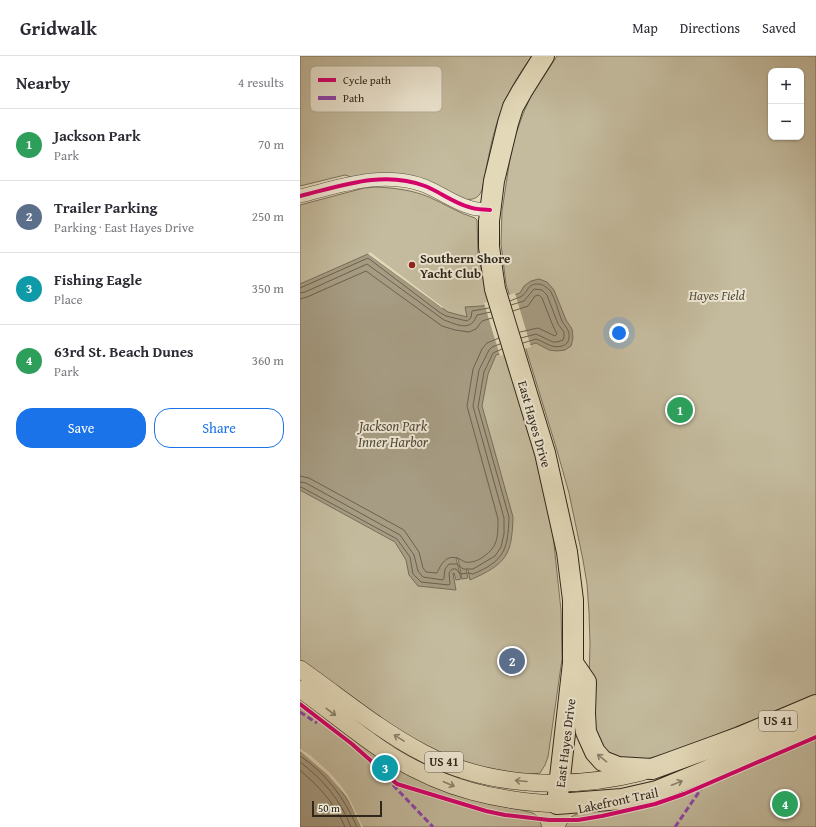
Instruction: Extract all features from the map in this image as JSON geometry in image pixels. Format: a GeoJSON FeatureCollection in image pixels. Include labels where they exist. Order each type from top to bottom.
{"type":"FeatureCollection","features":[{"type":"Feature","properties":{"kind":"highway","name":"East Hayes Drive"},"geometry":{"type":"LineString","coordinates":[[544,56],[513,107],[508,123],[494,181],[490,210],[489,247],[495,288],[545,453],[567,552],[573,600],[573,663],[557,804]]}},
{"type":"Feature","properties":{"kind":"highway"},"geometry":{"type":"LineString","coordinates":[[573,663],[586,682],[586,732],[594,752],[603,761],[618,767],[652,769]]}},
{"type":"Feature","properties":{"kind":"highway","name":"US 41"},"geometry":{"type":"LineString","coordinates":[[652,769],[740,737],[816,705]]}},
{"type":"Feature","properties":{"kind":"highway","name":"US 41"},"geometry":{"type":"LineString","coordinates":[[557,804],[622,800],[657,791],[816,726]]}},
{"type":"Feature","properties":{"kind":"main road","name":"US 41"},"geometry":{"type":"LineString","coordinates":[[300,669],[383,728],[423,753],[452,766],[505,779],[560,784],[624,776],[652,769]]}},
{"type":"Feature","properties":{"kind":"main road","name":"US 41"},"geometry":{"type":"LineString","coordinates":[[300,689],[392,756],[428,775],[456,787],[489,797],[528,803],[557,804]]}},
{"type":"Feature","properties":{"kind":"street"},"geometry":{"type":"LineString","coordinates":[[300,196],[358,181],[393,179],[413,182],[468,207],[490,210]]}},
{"type":"Feature","properties":{"kind":"green space"},"geometry":{"type":"Polygon","coordinates":[[[300,56],[532,56],[513,85],[500,114],[491,146],[482,190],[476,198],[461,199],[406,175],[386,173],[351,177],[345,175],[300,186],[300,56]]]}},
{"type":"Feature","properties":{"kind":"green space","name":"Hayes Field"},"geometry":{"type":"Polygon","coordinates":[[[557,56],[816,56],[816,695],[680,749],[633,763],[598,751],[589,680],[589,612],[587,584],[583,560],[569,493],[506,284],[501,244],[502,211],[512,145],[530,98],[557,56]]]}},
{"type":"Feature","properties":{"kind":"green space"},"geometry":{"type":"Polygon","coordinates":[[[376,187],[403,190],[423,195],[477,220],[478,254],[485,287],[536,457],[553,535],[561,610],[562,659],[548,757],[540,773],[525,775],[476,766],[435,751],[393,728],[300,661],[300,205],[364,188],[376,187]]]}},
{"type":"Feature","properties":{"kind":"green space"},"geometry":{"type":"Polygon","coordinates":[[[300,695],[478,801],[533,813],[538,817],[542,827],[300,827],[300,695]]]}},
{"type":"Feature","properties":{"kind":"green space"},"geometry":{"type":"Polygon","coordinates":[[[816,735],[816,827],[565,827],[571,817],[577,814],[615,808],[816,735]]]}},
{"type":"Feature","properties":{"kind":"water","name":"Jackson Park Inner Harbor"},"geometry":{"type":"Polygon","coordinates":[[[368,254],[448,312],[467,317],[465,307],[482,306],[520,293],[524,286],[531,281],[539,279],[547,282],[554,290],[566,320],[572,329],[573,338],[571,346],[565,350],[549,350],[536,343],[496,355],[488,374],[482,406],[513,517],[511,541],[505,557],[499,563],[492,569],[470,580],[468,570],[466,570],[468,578],[462,579],[458,558],[456,558],[461,579],[456,580],[453,573],[456,590],[418,586],[409,575],[406,560],[395,542],[300,490],[300,284],[368,254]]]}},
{"type":"Feature","properties":{"kind":"water"},"geometry":{"type":"Polygon","coordinates":[[[300,751],[320,766],[336,784],[344,794],[361,827],[300,827],[300,751]]]}},
{"type":"Feature","properties":{"kind":"pier"},"geometry":{"type":"Polygon","coordinates":[[[370,252],[443,307],[442,308],[368,254],[370,252]]]}},
{"type":"Feature","properties":{"kind":"pier"},"geometry":{"type":"Polygon","coordinates":[[[515,293],[531,347],[500,356],[484,303],[515,293]]]}},
{"type":"Feature","properties":{"kind":"pier"},"geometry":{"type":"Polygon","coordinates":[[[300,749],[310,755],[330,773],[342,787],[363,827],[361,827],[347,797],[328,775],[300,751],[300,749]]]}},
{"type":"Feature","properties":{"kind":"marked path"},"geometry":{"type":"LineString","coordinates":[[300,712],[317,723]]}},
{"type":"Feature","properties":{"kind":"marked path"},"geometry":{"type":"LineString","coordinates":[[393,785],[433,827]]}},
{"type":"Feature","properties":{"kind":"marked path"},"geometry":{"type":"LineString","coordinates":[[675,827],[701,789]]}},
{"type":"Feature","properties":{"kind":"cycle path"},"geometry":{"type":"LineString","coordinates":[[300,196],[362,181],[394,179],[409,181],[425,186],[458,203],[472,208],[490,210]]}},
{"type":"Feature","properties":{"kind":"cycle path","name":"Lakefront Trail"},"geometry":{"type":"LineString","coordinates":[[300,704],[352,744],[397,784],[486,811],[505,815],[549,820],[578,820],[655,804],[684,794],[816,737]]}},
{"type":"Feature","properties":{"kind":"place","name":"Southern Shore Yacht Club"},"geometry":{"type":"Point","coordinates":[412,265]}},
{"type":"Feature","properties":{"kind":"place","name":"Jackson Park"},"geometry":{"type":"Point","coordinates":[680,410]}},
{"type":"Feature","properties":{"kind":"place","name":"Trailer Parking"},"geometry":{"type":"Point","coordinates":[512,661]}},
{"type":"Feature","properties":{"kind":"place","name":"Fishing Eagle"},"geometry":{"type":"Point","coordinates":[385,768]}},
{"type":"Feature","properties":{"kind":"place","name":"63rd St. Beach Dunes"},"geometry":{"type":"Point","coordinates":[785,804]}}]}
